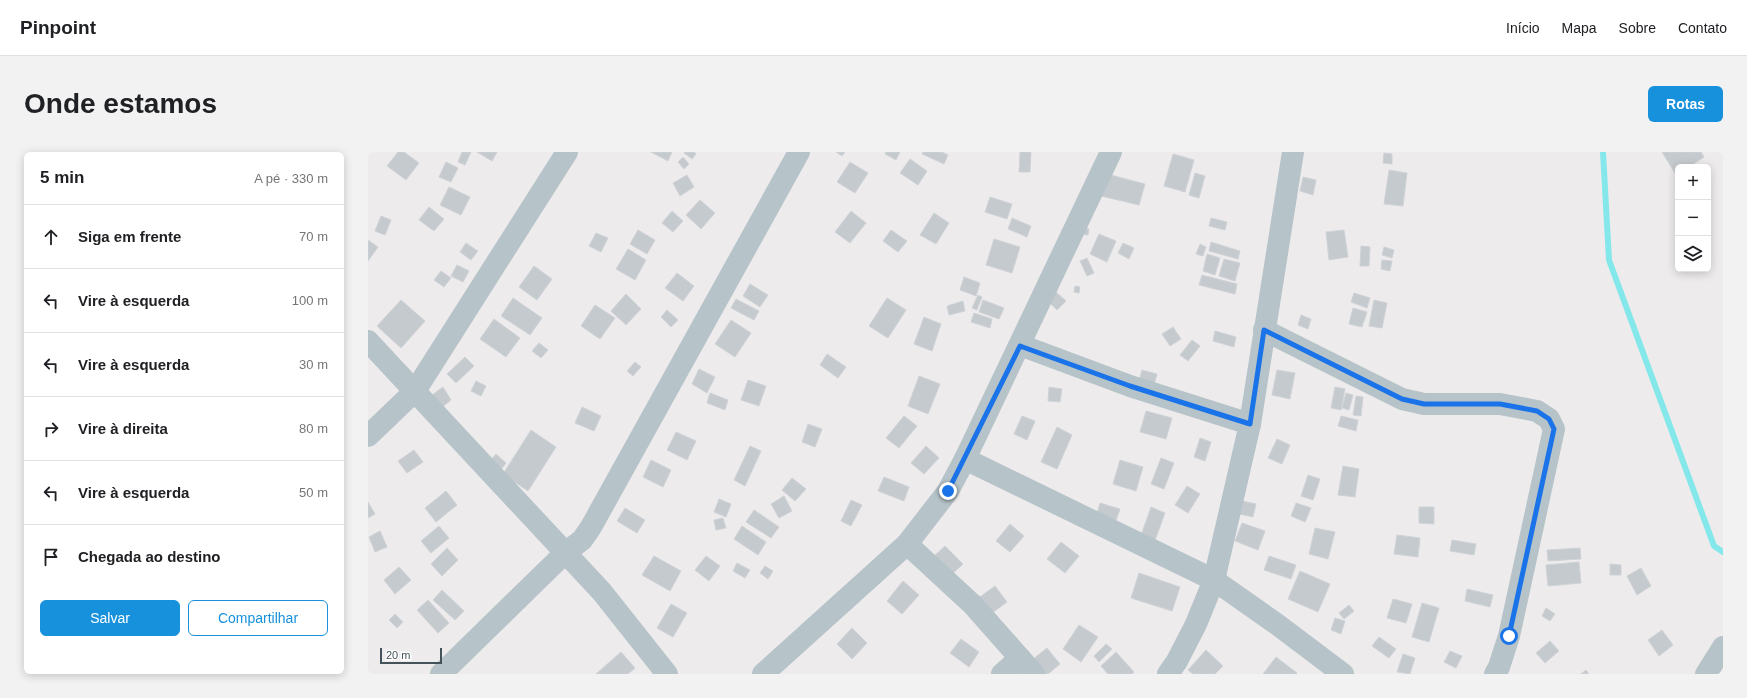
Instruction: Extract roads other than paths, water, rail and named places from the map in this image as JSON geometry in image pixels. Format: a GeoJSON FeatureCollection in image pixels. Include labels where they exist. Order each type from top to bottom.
{"type":"FeatureCollection","features":[{"type":"Feature","properties":{"kind":"street"},"geometry":{"type":"LineString","coordinates":[[368,436],[415,391],[567,152]]}},
{"type":"Feature","properties":{"kind":"street"},"geometry":{"type":"LineString","coordinates":[[441,674],[566,552],[582,540],[591,527],[799,152]]}},
{"type":"Feature","properties":{"kind":"street"},"geometry":{"type":"LineString","coordinates":[[763,674],[907,544],[948,491],[1020,346],[1111,152]]}},
{"type":"Feature","properties":{"kind":"street"},"geometry":{"type":"LineString","coordinates":[[1168,674],[1196,624],[1214,580],[1250,424],[1293,152]]}},
{"type":"Feature","properties":{"kind":"street"},"geometry":{"type":"LineString","coordinates":[[1264,330],[1402,399],[1424,404],[1500,404],[1537,411],[1549,419],[1554,429],[1509,636],[1499,667],[1494,674]]}},
{"type":"Feature","properties":{"kind":"street"},"geometry":{"type":"LineString","coordinates":[[368,341],[602,592],[667,674]]}},
{"type":"Feature","properties":{"kind":"street"},"geometry":{"type":"LineString","coordinates":[[1020,346],[1130,386],[1250,424]]}},
{"type":"Feature","properties":{"kind":"street"},"geometry":{"type":"LineString","coordinates":[[965,458],[1214,580],[1278,625],[1343,674]]}},
{"type":"Feature","properties":{"kind":"street"},"geometry":{"type":"LineString","coordinates":[[907,544],[973,605],[1027,666],[1002,674]]}},
{"type":"Feature","properties":{"kind":"street"},"geometry":{"type":"LineString","coordinates":[[1706,674],[1723,647]]}},
{"type":"Feature","properties":{"kind":"waterway"},"geometry":{"type":"LineString","coordinates":[[1603,152],[1609,260],[1714,546],[1723,552]]}}]}
